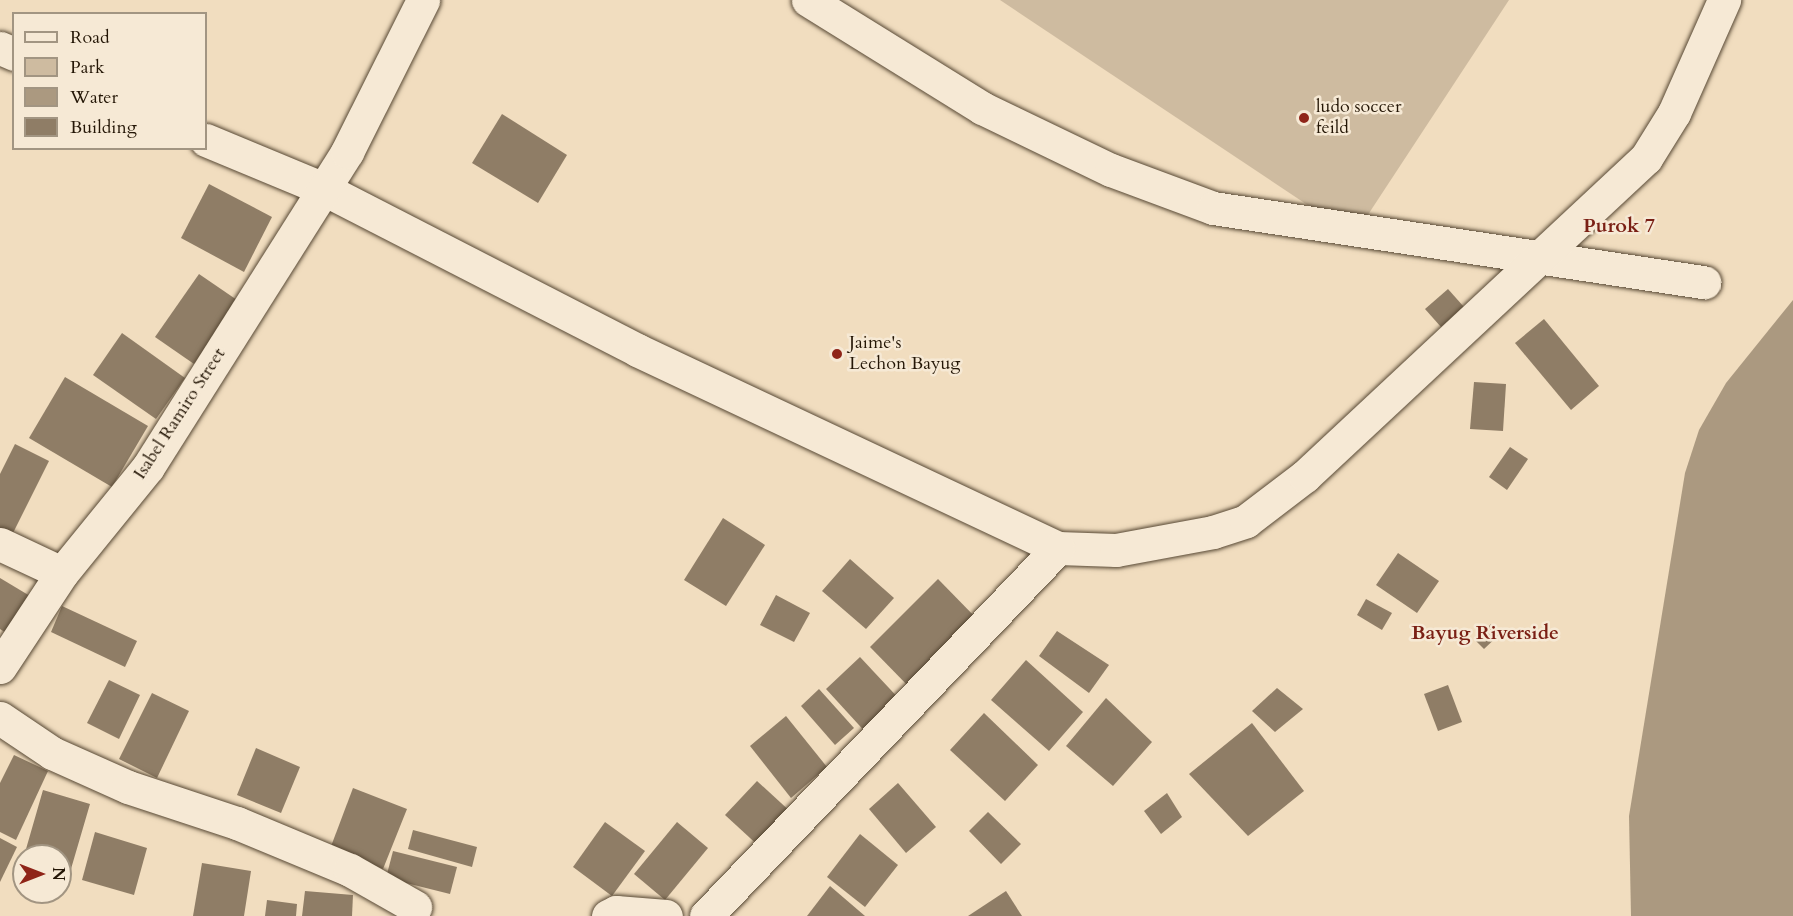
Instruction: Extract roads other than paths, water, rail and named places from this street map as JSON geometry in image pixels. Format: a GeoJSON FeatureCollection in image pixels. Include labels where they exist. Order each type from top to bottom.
{"type":"FeatureCollection","features":[{"type":"Feature","properties":{"kind":"street","name":"Isabel Ramiro Street"},"geometry":{"type":"LineString","coordinates":[[0,667],[62,573],[148,467],[347,152],[423,0]]}},
{"type":"Feature","properties":{"kind":"street"},"geometry":{"type":"LineString","coordinates":[[808,0],[982,108],[1111,170],[1213,208],[1533,259],[1704,282]]}},
{"type":"Feature","properties":{"kind":"street"},"geometry":{"type":"LineString","coordinates":[[207,140],[324,189],[637,350],[1058,548],[1116,550],[1213,532],[1246,521],[1305,476],[1533,259],[1646,158],[1662,136],[1724,0]]}},
{"type":"Feature","properties":{"kind":"street"},"geometry":{"type":"LineString","coordinates":[[0,544],[62,573]]}},
{"type":"Feature","properties":{"kind":"street"},"geometry":{"type":"LineString","coordinates":[[706,916],[1058,548]]}},
{"type":"Feature","properties":{"kind":"street"},"geometry":{"type":"LineString","coordinates":[[0,718],[52,753],[128,787],[237,823],[350,870],[415,907]]}},
{"type":"Feature","properties":{"kind":"street"},"geometry":{"type":"LineString","coordinates":[[608,916],[616,912],[666,916]]}},
{"type":"Feature","properties":{"kind":"water"},"geometry":{"type":"Polygon","coordinates":[[[1793,300],[1793,916],[1631,916],[1629,816],[1685,473],[1699,430],[1726,383],[1793,300]]]}},
{"type":"Feature","properties":{"kind":"place","name":"ludo soccer feild"},"geometry":{"type":"Point","coordinates":[1304,118]}},
{"type":"Feature","properties":{"kind":"place","name":"Jaime's Lechon Bayug"},"geometry":{"type":"Point","coordinates":[837,354]}},
{"type":"Feature","properties":{"kind":"district","name":"Purok 7"},"geometry":{"type":"Point","coordinates":[1619,225]}},
{"type":"Feature","properties":{"kind":"district","name":"Bayug Riverside"},"geometry":{"type":"Point","coordinates":[1485,632]}}]}
